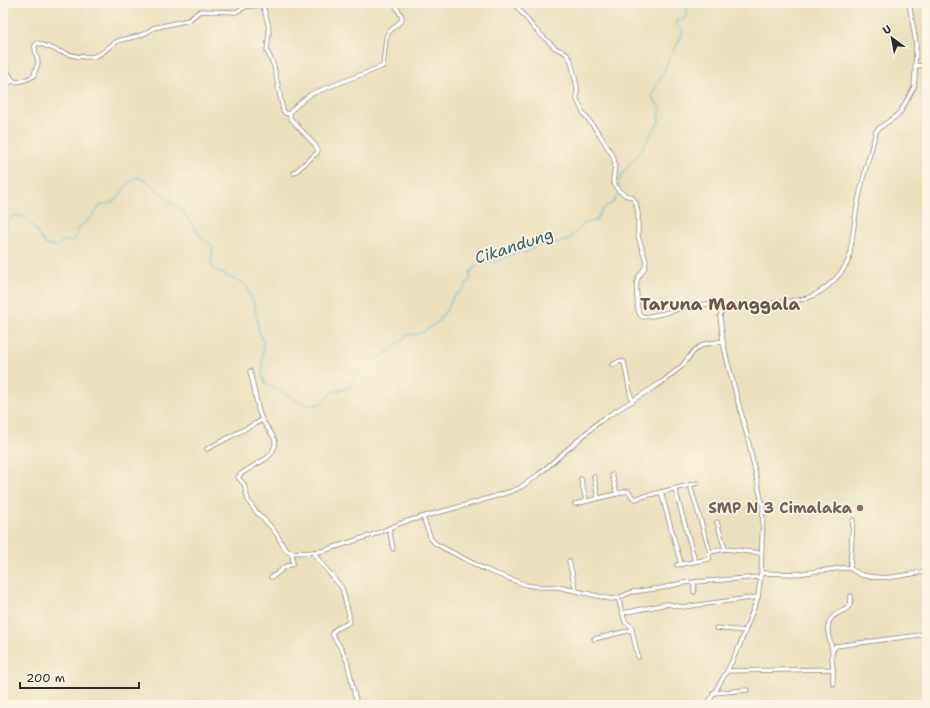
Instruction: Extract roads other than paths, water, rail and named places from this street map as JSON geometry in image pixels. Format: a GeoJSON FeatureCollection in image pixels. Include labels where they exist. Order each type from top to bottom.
{"type":"FeatureCollection","features":[{"type":"Feature","properties":{"kind":"street"},"geometry":{"type":"LineString","coordinates":[[294,173],[318,151],[315,145],[290,118],[290,112],[311,94],[383,66],[386,38],[388,33],[402,20],[402,17],[394,3]]}},
{"type":"Feature","properties":{"kind":"street"},"geometry":{"type":"LineString","coordinates":[[514,3],[534,28],[555,48],[566,53],[569,57],[577,87],[577,100],[584,114],[600,135],[613,156],[615,164],[613,182],[618,190],[632,198],[636,203],[638,213],[638,236],[646,261],[645,269],[638,278],[637,283],[638,312],[643,317],[701,304],[719,305],[723,308],[811,297],[829,285],[843,270],[849,259],[857,206],[876,132],[901,111],[914,87],[916,43],[909,3]]}},
{"type":"Feature","properties":{"kind":"street"},"geometry":{"type":"LineString","coordinates":[[3,86],[14,81],[19,82],[34,76],[38,61],[34,50],[35,45],[38,43],[69,54],[88,57],[96,56],[112,44],[149,32],[153,28],[189,20],[200,11],[236,12],[246,7],[261,5],[264,9],[268,24],[269,32],[267,51],[273,64],[283,110],[285,113],[290,114]]}},
{"type":"Feature","properties":{"kind":"street"},"geometry":{"type":"LineString","coordinates":[[3,63],[14,81]]}},
{"type":"Feature","properties":{"kind":"street"},"geometry":{"type":"LineString","coordinates":[[915,66],[927,65]]}},
{"type":"Feature","properties":{"kind":"street"},"geometry":{"type":"LineString","coordinates":[[707,705],[739,647],[758,597],[761,575],[762,508],[755,470],[723,341],[720,316],[723,308]]}},
{"type":"Feature","properties":{"kind":"street"},"geometry":{"type":"LineString","coordinates":[[250,371],[262,420],[274,440],[274,449],[263,461],[238,477],[243,483],[248,501],[252,507],[269,523],[286,549],[292,552],[314,552],[323,551],[423,517],[473,503],[521,487],[538,475],[600,421],[632,402],[675,372],[699,347],[705,344],[723,341]]}},
{"type":"Feature","properties":{"kind":"street"},"geometry":{"type":"LineString","coordinates":[[612,364],[620,361],[624,362],[632,402]]}},
{"type":"Feature","properties":{"kind":"street"},"geometry":{"type":"LineString","coordinates":[[207,449],[262,420]]}},
{"type":"Feature","properties":{"kind":"street"},"geometry":{"type":"LineString","coordinates":[[612,475],[617,494]]}},
{"type":"Feature","properties":{"kind":"street"},"geometry":{"type":"LineString","coordinates":[[594,477],[598,498]]}},
{"type":"Feature","properties":{"kind":"street"},"geometry":{"type":"LineString","coordinates":[[581,479],[586,501]]}},
{"type":"Feature","properties":{"kind":"street"},"geometry":{"type":"LineString","coordinates":[[575,504],[628,492],[634,499],[698,483]]}},
{"type":"Feature","properties":{"kind":"street"},"geometry":{"type":"LineString","coordinates":[[661,492],[679,564],[710,559],[710,552],[690,485]]}},
{"type":"Feature","properties":{"kind":"street"},"geometry":{"type":"LineString","coordinates":[[675,489],[695,561]]}},
{"type":"Feature","properties":{"kind":"street"},"geometry":{"type":"LineString","coordinates":[[423,517],[433,541],[439,546],[490,572],[526,585],[538,587],[558,587],[611,598],[618,598],[632,592],[662,588],[682,583],[761,575],[796,574],[842,568],[850,568],[862,575],[882,578],[927,571]]}},
{"type":"Feature","properties":{"kind":"street"},"geometry":{"type":"LineString","coordinates":[[850,568],[853,520]]}},
{"type":"Feature","properties":{"kind":"street"},"geometry":{"type":"LineString","coordinates":[[717,522],[724,549]]}},
{"type":"Feature","properties":{"kind":"street"},"geometry":{"type":"LineString","coordinates":[[389,528],[393,549]]}},
{"type":"Feature","properties":{"kind":"street"},"geometry":{"type":"LineString","coordinates":[[710,552],[724,549],[761,553]]}},
{"type":"Feature","properties":{"kind":"street"},"geometry":{"type":"LineString","coordinates":[[271,577],[278,574],[284,567],[293,564],[292,552]]}},
{"type":"Feature","properties":{"kind":"street"},"geometry":{"type":"LineString","coordinates":[[314,552],[320,562],[340,585],[344,594],[349,614],[349,622],[345,626],[336,629],[332,632],[332,634],[347,661],[358,705]]}},
{"type":"Feature","properties":{"kind":"street"},"geometry":{"type":"LineString","coordinates":[[569,561],[576,591]]}},
{"type":"Feature","properties":{"kind":"street"},"geometry":{"type":"LineString","coordinates":[[694,582],[694,592]]}},
{"type":"Feature","properties":{"kind":"street"},"geometry":{"type":"LineString","coordinates":[[833,684],[832,651],[828,627],[830,621],[837,613],[849,608],[851,604],[851,596]]}},
{"type":"Feature","properties":{"kind":"street"},"geometry":{"type":"LineString","coordinates":[[623,613],[667,604],[683,607],[758,597]]}},
{"type":"Feature","properties":{"kind":"street"},"geometry":{"type":"LineString","coordinates":[[618,598],[625,622],[630,625],[632,630],[638,657]]}},
{"type":"Feature","properties":{"kind":"street"},"geometry":{"type":"LineString","coordinates":[[716,628],[745,631]]}},
{"type":"Feature","properties":{"kind":"street"},"geometry":{"type":"LineString","coordinates":[[594,639],[632,630]]}},
{"type":"Feature","properties":{"kind":"street"},"geometry":{"type":"LineString","coordinates":[[832,651],[834,647],[839,645],[927,634]]}},
{"type":"Feature","properties":{"kind":"street"},"geometry":{"type":"LineString","coordinates":[[727,671],[833,670]]}},
{"type":"Feature","properties":{"kind":"street"},"geometry":{"type":"LineString","coordinates":[[713,693],[747,690]]}},
{"type":"Feature","properties":{"kind":"waterway","name":"Cikandung"},"geometry":{"type":"LineString","coordinates":[[620,189],[618,183],[624,171],[639,153],[659,122],[659,113],[661,109],[651,96],[683,31],[676,24],[677,21],[684,19],[688,14],[685,3]]}},
{"type":"Feature","properties":{"kind":"waterway","name":"Cikandung"},"geometry":{"type":"LineString","coordinates":[[3,241],[5,230],[11,217],[20,216],[30,222],[46,245],[57,245],[64,241],[72,242],[78,229],[95,214],[99,206],[114,201],[137,177],[148,182],[179,207],[202,238],[211,244],[213,247],[211,262],[214,269],[244,283],[247,286],[249,294],[254,302],[259,332],[263,342],[262,375],[265,383],[306,405],[320,404],[333,392],[349,388],[357,374],[362,372],[391,350],[407,335],[419,334],[438,322],[449,306],[453,297],[463,290],[471,278],[470,274],[472,270],[477,266],[497,261],[516,253],[527,252],[537,246],[569,240],[584,223],[596,221],[602,210],[612,204],[620,192]]}},
{"type":"Feature","properties":{"kind":"place","name":"SMP N 3 Cimalaka"},"geometry":{"type":"Point","coordinates":[860,508]}},
{"type":"Feature","properties":{"kind":"district","name":"Taruna Manggala"},"geometry":{"type":"Point","coordinates":[720,304]}}]}
